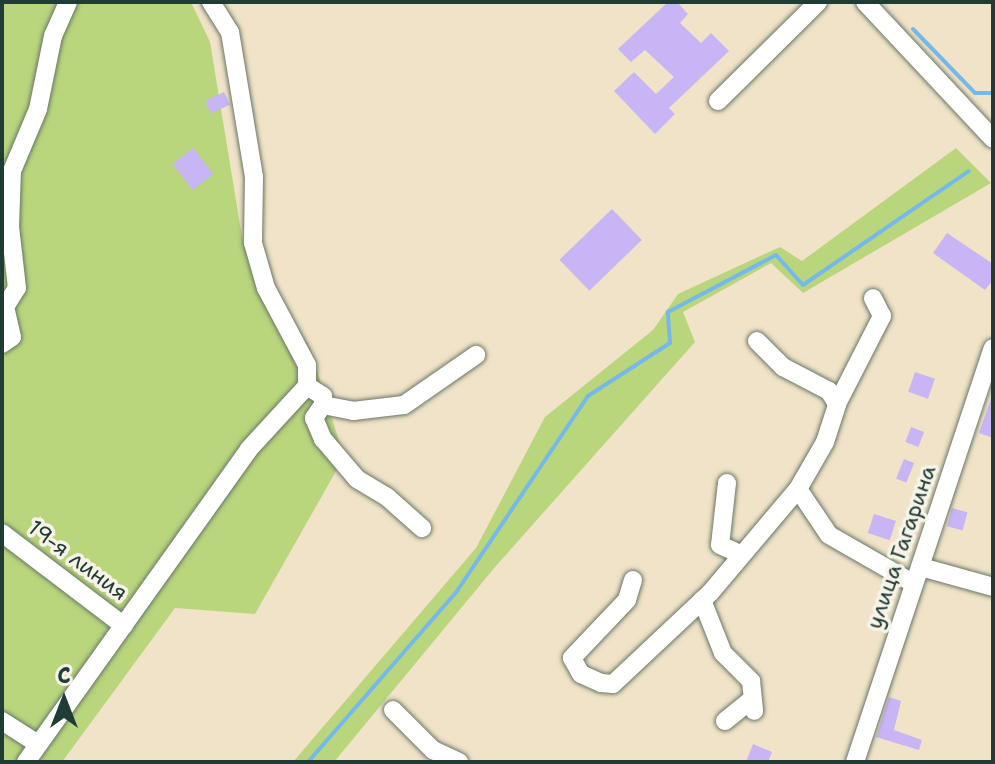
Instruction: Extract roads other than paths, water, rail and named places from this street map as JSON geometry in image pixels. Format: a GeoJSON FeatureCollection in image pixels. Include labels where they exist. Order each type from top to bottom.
{"type":"FeatureCollection","features":[{"type":"Feature","properties":{"kind":"street"},"geometry":{"type":"LineString","coordinates":[[2,344],[12,337],[4,307],[17,288],[6,228],[12,171],[38,109],[53,36],[68,2]]}},
{"type":"Feature","properties":{"kind":"street"},"geometry":{"type":"LineString","coordinates":[[211,2],[230,32],[254,177],[253,243],[266,288],[307,365],[307,386]]}},
{"type":"Feature","properties":{"kind":"street"},"geometry":{"type":"LineString","coordinates":[[718,101],[818,2]]}},
{"type":"Feature","properties":{"kind":"street"},"geometry":{"type":"LineString","coordinates":[[865,2],[993,139]]}},
{"type":"Feature","properties":{"kind":"street"},"geometry":{"type":"LineString","coordinates":[[633,580],[627,600],[572,658],[581,674],[601,683],[613,684],[702,600],[798,489],[825,442],[837,404],[882,316],[873,298]]}},
{"type":"Feature","properties":{"kind":"street"},"geometry":{"type":"LineString","coordinates":[[757,341],[783,367],[829,391],[837,404]]}},
{"type":"Feature","properties":{"kind":"street","name":"улица Гагарина"},"geometry":{"type":"LineString","coordinates":[[855,762],[993,348]]}},
{"type":"Feature","properties":{"kind":"street"},"geometry":{"type":"LineString","coordinates":[[323,405],[353,411],[404,405],[476,355]]}},
{"type":"Feature","properties":{"kind":"street"},"geometry":{"type":"LineString","coordinates":[[307,386],[323,396],[323,405],[314,418],[323,439],[357,479],[387,497],[422,528]]}},
{"type":"Feature","properties":{"kind":"street"},"geometry":{"type":"LineString","coordinates":[[26,762],[249,449],[285,404],[307,386]]}},
{"type":"Feature","properties":{"kind":"street"},"geometry":{"type":"LineString","coordinates":[[727,483],[720,545],[740,554]]}},
{"type":"Feature","properties":{"kind":"street"},"geometry":{"type":"LineString","coordinates":[[798,489],[829,535],[916,574],[993,587]]}},
{"type":"Feature","properties":{"kind":"street","name":"19-я линия"},"geometry":{"type":"LineString","coordinates":[[2,533],[124,626]]}},
{"type":"Feature","properties":{"kind":"street"},"geometry":{"type":"LineString","coordinates":[[702,600],[723,653],[751,681],[753,705],[725,721]]}},
{"type":"Feature","properties":{"kind":"street"},"geometry":{"type":"LineString","coordinates":[[393,710],[433,750],[459,762]]}},
{"type":"Feature","properties":{"kind":"street"},"geometry":{"type":"LineString","coordinates":[[2,721],[38,744]]}},
{"type":"Feature","properties":{"kind":"waterway"},"geometry":{"type":"LineString","coordinates":[[913,29],[975,93],[993,93]]}},
{"type":"Feature","properties":{"kind":"waterway"},"geometry":{"type":"LineString","coordinates":[[308,762],[457,591],[588,396],[670,343],[668,312],[776,255],[803,285],[969,171]]}}]}
